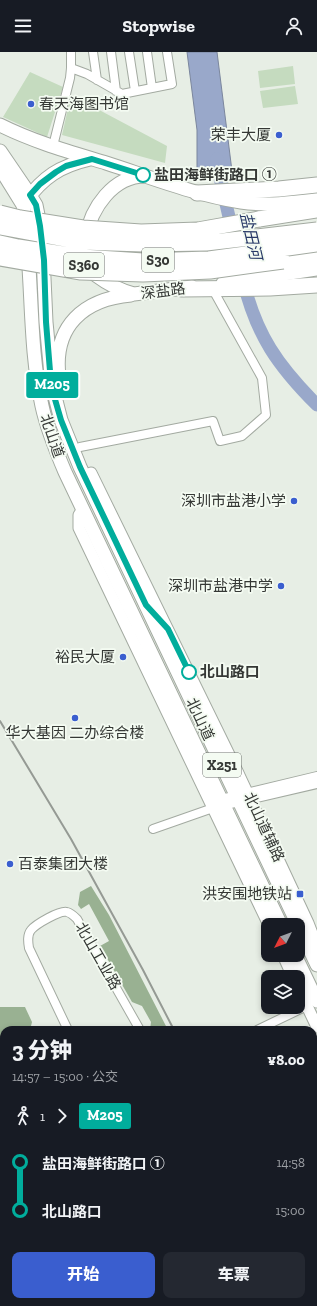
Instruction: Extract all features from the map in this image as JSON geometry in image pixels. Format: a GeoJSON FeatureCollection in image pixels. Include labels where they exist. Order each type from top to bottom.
{"type":"FeatureCollection","features":[{"type":"Feature","properties":{"kind":"highway"},"geometry":{"type":"LineString","coordinates":[[196,192],[241,197],[317,185]]}},
{"type":"Feature","properties":{"kind":"highway"},"geometry":{"type":"LineString","coordinates":[[0,213],[20,218],[83,228],[141,232],[198,230],[317,210]]}},
{"type":"Feature","properties":{"kind":"highway","name":"S30"},"geometry":{"type":"LineString","coordinates":[[0,227],[82,242],[143,244],[206,243],[317,230]]}},
{"type":"Feature","properties":{"kind":"highway","name":"S30"},"geometry":{"type":"LineString","coordinates":[[0,243],[82,257],[143,261],[209,259],[317,244]]}},
{"type":"Feature","properties":{"kind":"highway"},"geometry":{"type":"LineString","coordinates":[[0,258],[80,272],[143,274],[210,271],[283,261],[317,259]]}},
{"type":"Feature","properties":{"kind":"highway"},"geometry":{"type":"LineString","coordinates":[[181,289],[214,286],[232,288],[265,284],[317,285]]}},
{"type":"Feature","properties":{"kind":"main road"},"geometry":{"type":"LineString","coordinates":[[0,125],[17,134],[196,192]]}},
{"type":"Feature","properties":{"kind":"main road","name":"北山道"},"geometry":{"type":"LineString","coordinates":[[0,152],[27,200],[26,226],[36,368],[40,395],[51,436],[65,472],[219,804],[277,918]]}},
{"type":"Feature","properties":{"kind":"main road"},"geometry":{"type":"LineString","coordinates":[[27,200],[46,179],[61,169],[76,162],[92,159]]}},
{"type":"Feature","properties":{"kind":"main road","name":"北山道"},"geometry":{"type":"LineString","coordinates":[[0,168],[27,200]]}},
{"type":"Feature","properties":{"kind":"main road"},"geometry":{"type":"LineString","coordinates":[[90,270],[85,259],[84,244],[88,227],[97,206],[111,190],[123,182],[138,176],[147,176]]}},
{"type":"Feature","properties":{"kind":"main road"},"geometry":{"type":"LineString","coordinates":[[241,197],[274,204],[317,200]]}},
{"type":"Feature","properties":{"kind":"main road","name":"深盐路"},"geometry":{"type":"LineString","coordinates":[[27,200],[40,226],[90,270],[116,288],[134,294],[181,289]]}},
{"type":"Feature","properties":{"kind":"main road","name":"北山道"},"geometry":{"type":"LineString","coordinates":[[40,226],[44,260],[46,322],[50,371],[54,396],[61,420],[73,451],[146,605],[243,797],[295,918]]}},
{"type":"Feature","properties":{"kind":"main road"},"geometry":{"type":"LineString","coordinates":[[214,286],[265,284],[317,270]]}},
{"type":"Feature","properties":{"kind":"main road"},"geometry":{"type":"LineString","coordinates":[[106,522],[92,473],[68,417],[60,385],[58,359],[62,339],[78,315],[93,304],[111,298],[134,294]]}},
{"type":"Feature","properties":{"kind":"main road"},"geometry":{"type":"LineString","coordinates":[[146,605],[168,629]]}},
{"type":"Feature","properties":{"kind":"main road","name":"北山道"},"geometry":{"type":"LineString","coordinates":[[305,940],[317,965]]}},
{"type":"Feature","properties":{"kind":"main road"},"geometry":{"type":"LineString","coordinates":[[297,962],[312,1004]]}},
{"type":"Feature","properties":{"kind":"street"},"geometry":{"type":"LineString","coordinates":[[53,146],[71,68],[71,52]]}},
{"type":"Feature","properties":{"kind":"street"},"geometry":{"type":"LineString","coordinates":[[93,52],[97,80]]}},
{"type":"Feature","properties":{"kind":"street"},"geometry":{"type":"LineString","coordinates":[[111,52],[116,91]]}},
{"type":"Feature","properties":{"kind":"street"},"geometry":{"type":"LineString","coordinates":[[129,52],[135,91]]}},
{"type":"Feature","properties":{"kind":"street"},"geometry":{"type":"LineString","coordinates":[[147,52],[152,88]]}},
{"type":"Feature","properties":{"kind":"street"},"geometry":{"type":"LineString","coordinates":[[71,68],[87,74],[122,94],[172,84],[167,52]]}},
{"type":"Feature","properties":{"kind":"street"},"geometry":{"type":"LineString","coordinates":[[80,447],[213,421],[220,441],[242,436],[266,415],[262,378],[214,286]]}},
{"type":"Feature","properties":{"kind":"street","name":"北山道辅路"},"geometry":{"type":"LineString","coordinates":[[92,473],[168,629],[243,797],[308,923],[317,946]]}},
{"type":"Feature","properties":{"kind":"street"},"geometry":{"type":"LineString","coordinates":[[153,829],[219,804],[317,776]]}},
{"type":"Feature","properties":{"kind":"street"},"geometry":{"type":"LineString","coordinates":[[243,797],[317,784]]}},
{"type":"Feature","properties":{"kind":"street"},"geometry":{"type":"LineString","coordinates":[[219,804],[265,918]]}},
{"type":"Feature","properties":{"kind":"street","name":"北山工业路"},"geometry":{"type":"LineString","coordinates":[[66,1026],[29,948],[28,939],[31,930],[38,924],[59,912],[66,911],[72,913],[77,919],[138,1026]]}},
{"type":"Feature","properties":{"kind":"street"},"geometry":{"type":"LineString","coordinates":[[305,996],[312,1004],[317,1026]]}},
{"type":"Feature","properties":{"kind":"street"},"geometry":{"type":"LineString","coordinates":[[265,1026],[312,1004]]}},
{"type":"Feature","properties":{"kind":"green space"},"geometry":{"type":"Polygon","coordinates":[[[293,66],[295,84],[260,88],[258,71],[293,66]]]}},
{"type":"Feature","properties":{"kind":"green space"},"geometry":{"type":"Polygon","coordinates":[[[30,72],[63,87],[47,137],[3,117],[30,72]]]}},
{"type":"Feature","properties":{"kind":"green space"},"geometry":{"type":"Polygon","coordinates":[[[295,86],[298,104],[263,108],[260,91],[295,86]]]}},
{"type":"Feature","properties":{"kind":"green space"},"geometry":{"type":"Polygon","coordinates":[[[71,95],[167,146],[165,163],[62,135],[71,95]]]}},
{"type":"Feature","properties":{"kind":"green space"},"geometry":{"type":"Polygon","coordinates":[[[91,886],[109,915],[166,1026],[150,1026],[151,1022],[142,1006],[132,1002],[100,946],[109,941],[89,904],[81,909],[78,905],[80,892],[91,886]]]}},
{"type":"Feature","properties":{"kind":"green space"},"geometry":{"type":"Polygon","coordinates":[[[0,1007],[25,1007],[32,1022],[31,1026],[0,1026],[0,1007]]]}},
{"type":"Feature","properties":{"kind":"water"},"geometry":{"type":"Polygon","coordinates":[[[187,52],[217,52],[233,179],[197,169],[197,130],[187,52]]]}},
{"type":"Feature","properties":{"kind":"pier"},"geometry":{"type":"Polygon","coordinates":[[[196,170],[235,177],[235,179],[233,181],[196,170]]]}},
{"type":"Feature","properties":{"kind":"waterway","name":"盐田河"},"geometry":{"type":"LineString","coordinates":[[217,159],[233,234]]}},
{"type":"Feature","properties":{"kind":"waterway","name":"盐田河"},"geometry":{"type":"LineString","coordinates":[[243,280],[248,300],[270,348],[291,377],[317,405]]}},
{"type":"Feature","properties":{"kind":"railway"},"geometry":{"type":"LineString","coordinates":[[0,721],[71,839],[172,1026]]}},
{"type":"Feature","properties":{"kind":"bus line","name":"M205"},"geometry":{"type":"LineString","coordinates":[[143,175],[92,159],[76,162],[66,166],[46,179],[30,195],[36,205],[42,239],[50,371],[57,408],[80,467],[146,605],[168,629],[189,672]]}},
{"type":"Feature","properties":{"kind":"place","name":"春天海图书馆"},"geometry":{"type":"Point","coordinates":[31,104]}},
{"type":"Feature","properties":{"kind":"place","name":"荣丰大厦"},"geometry":{"type":"Point","coordinates":[279,135]}},
{"type":"Feature","properties":{"kind":"place","name":"盐田海鲜街路口 ①"},"geometry":{"type":"Point","coordinates":[143,175]}},
{"type":"Feature","properties":{"kind":"place","name":"深圳市盐港小学"},"geometry":{"type":"Point","coordinates":[294,501]}},
{"type":"Feature","properties":{"kind":"place","name":"深圳市盐港中学"},"geometry":{"type":"Point","coordinates":[281,586]}},
{"type":"Feature","properties":{"kind":"place","name":"裕民大厦"},"geometry":{"type":"Point","coordinates":[123,657]}},
{"type":"Feature","properties":{"kind":"place","name":"北山路口"},"geometry":{"type":"Point","coordinates":[189,672]}},
{"type":"Feature","properties":{"kind":"place","name":"华大基因 二办综合楼"},"geometry":{"type":"Point","coordinates":[75,718]}},
{"type":"Feature","properties":{"kind":"place","name":"百泰集团大楼"},"geometry":{"type":"Point","coordinates":[10,864]}},
{"type":"Feature","properties":{"kind":"place","name":"洪安围地铁站"},"geometry":{"type":"Point","coordinates":[300,894]}}]}
